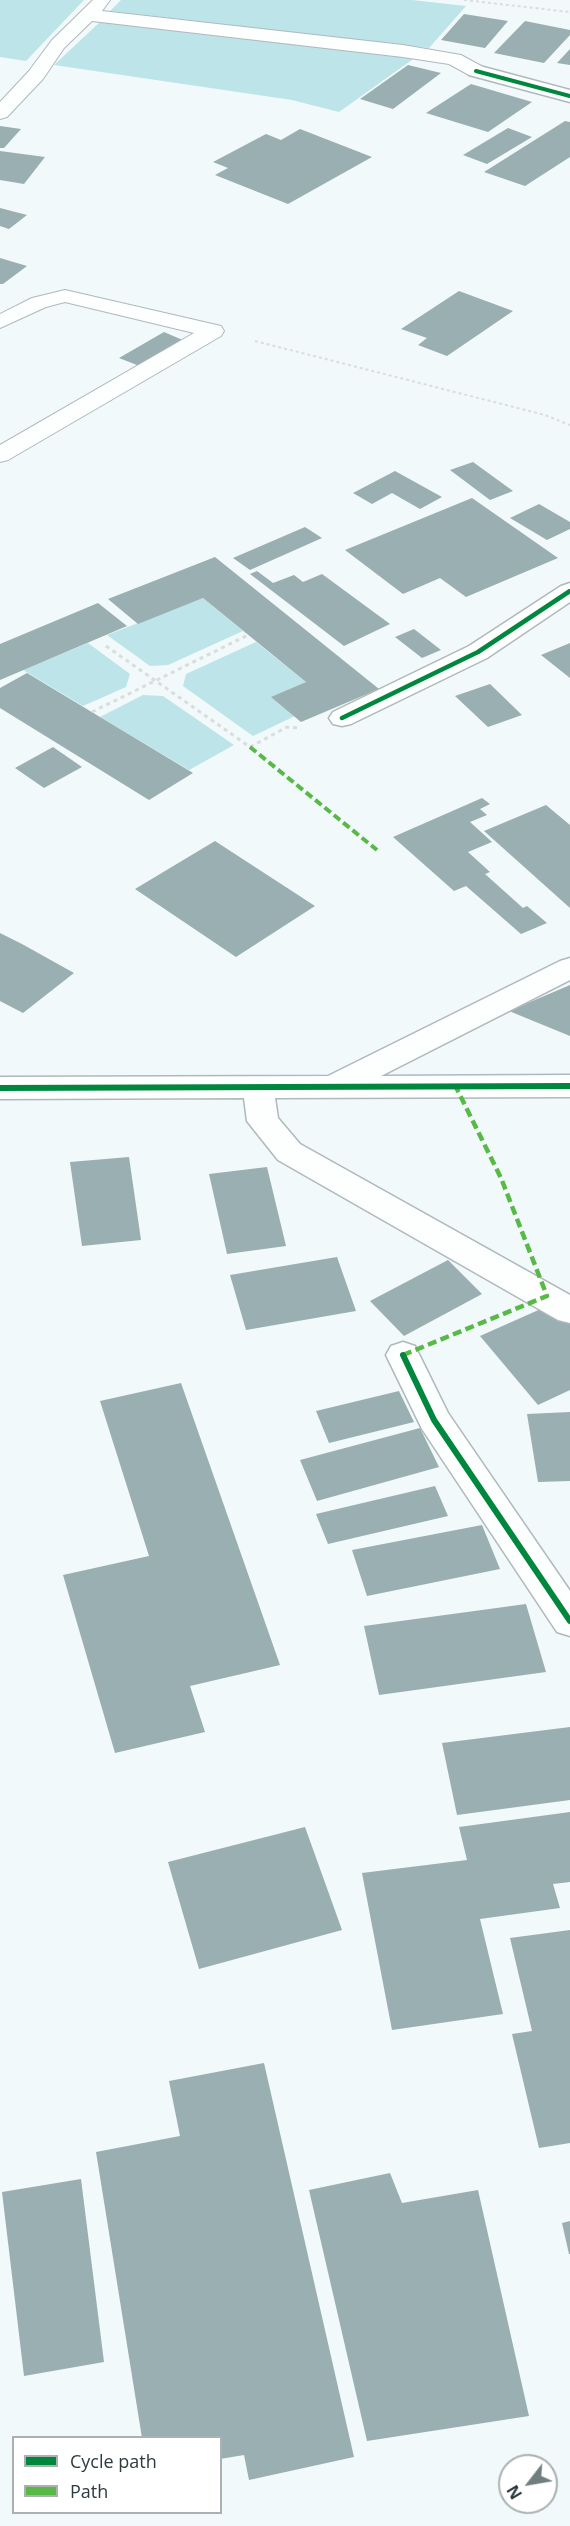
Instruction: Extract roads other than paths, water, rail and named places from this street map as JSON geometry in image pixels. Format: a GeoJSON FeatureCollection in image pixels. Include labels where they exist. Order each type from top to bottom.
{"type":"FeatureCollection","features":[{"type":"Feature","properties":{"kind":"street"},"geometry":{"type":"LineString","coordinates":[[476,71],[570,96]]}},
{"type":"Feature","properties":{"kind":"street"},"geometry":{"type":"LineString","coordinates":[[342,718],[478,652],[570,591]]}},
{"type":"Feature","properties":{"kind":"street"},"geometry":{"type":"LineString","coordinates":[[331,1086],[383,1063],[570,968]]}},
{"type":"Feature","properties":{"kind":"street"},"geometry":{"type":"LineString","coordinates":[[0,1088],[570,1086]]}},
{"type":"Feature","properties":{"kind":"street"},"geometry":{"type":"LineString","coordinates":[[258,1087],[263,1121],[289,1152],[570,1311]]}},
{"type":"Feature","properties":{"kind":"street"},"geometry":{"type":"LineString","coordinates":[[404,1355],[434,1420],[570,1621]]}},
{"type":"Feature","properties":{"kind":"lane"},"geometry":{"type":"LineString","coordinates":[[0,113],[36,75],[58,44],[103,0]]}},
{"type":"Feature","properties":{"kind":"lane"},"geometry":{"type":"LineString","coordinates":[[87,15],[402,51],[454,59],[476,71]]}},
{"type":"Feature","properties":{"kind":"lane"},"geometry":{"type":"LineString","coordinates":[[0,322],[39,302],[65,296],[213,331],[0,455]]}}]}
